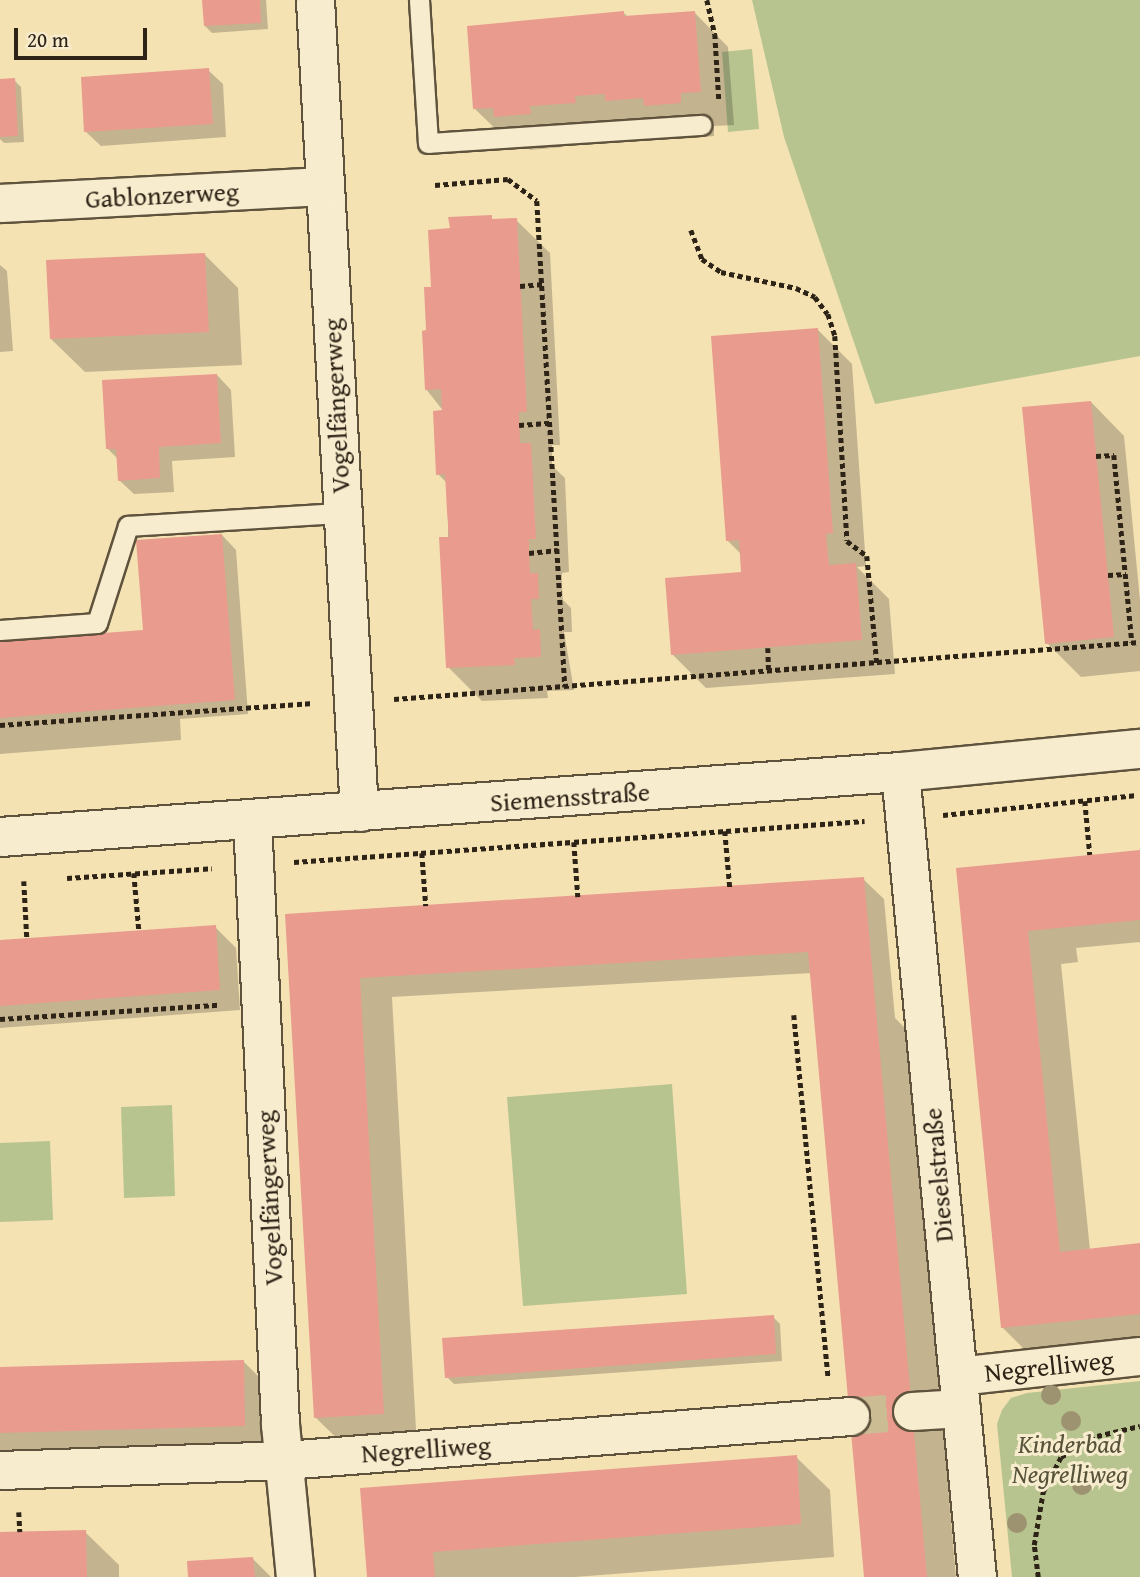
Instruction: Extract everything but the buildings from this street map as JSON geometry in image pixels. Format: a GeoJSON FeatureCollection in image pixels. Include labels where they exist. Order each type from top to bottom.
{"type":"FeatureCollection","features":[{"type":"Feature","properties":{"kind":"street","name":"Vogelfängerweg"},"geometry":{"type":"LineString","coordinates":[[315,0],[359,812]]}},
{"type":"Feature","properties":{"kind":"street","name":"Gablonzerweg"},"geometry":{"type":"LineString","coordinates":[[0,204],[325,186]]}},
{"type":"Feature","properties":{"kind":"street","name":"Siemensstraße"},"geometry":{"type":"LineString","coordinates":[[0,836],[900,772],[1140,749]]}},
{"type":"Feature","properties":{"kind":"street","name":"Dieselstraße"},"geometry":{"type":"LineString","coordinates":[[900,772],[977,1577]]}},
{"type":"Feature","properties":{"kind":"street","name":"Vogelfängerweg"},"geometry":{"type":"LineString","coordinates":[[252,819],[285,1460],[295,1577]]}},
{"type":"Feature","properties":{"kind":"street","name":"Negrelliweg"},"geometry":{"type":"LineString","coordinates":[[912,1411],[959,1392],[1140,1356]]}},
{"type":"Feature","properties":{"kind":"street","name":"Negrelliweg"},"geometry":{"type":"LineString","coordinates":[[0,1470],[285,1460],[840,1403]]}},
{"type":"Feature","properties":{"kind":"lane"},"geometry":{"type":"LineString","coordinates":[[419,0],[428,143],[701,125]]}},
{"type":"Feature","properties":{"kind":"lane"},"geometry":{"type":"LineString","coordinates":[[0,630],[97,623],[128,526],[342,513]]}},
{"type":"Feature","properties":{"kind":"path"},"geometry":{"type":"LineString","coordinates":[[701,125],[720,124],[715,34],[707,0]]}},
{"type":"Feature","properties":{"kind":"path"},"geometry":{"type":"LineString","coordinates":[[435,185],[508,179],[537,201],[565,687]]}},
{"type":"Feature","properties":{"kind":"path"},"geometry":{"type":"LineString","coordinates":[[691,230],[702,260],[721,272],[796,288],[815,297],[828,314],[835,336],[847,541],[867,556],[877,664]]}},
{"type":"Feature","properties":{"kind":"path"},"geometry":{"type":"LineString","coordinates":[[520,286],[543,284]]}},
{"type":"Feature","properties":{"kind":"path"},"geometry":{"type":"LineString","coordinates":[[519,425],[551,423]]}},
{"type":"Feature","properties":{"kind":"path"},"geometry":{"type":"LineString","coordinates":[[1097,456],[1114,454],[1132,642]]}},
{"type":"Feature","properties":{"kind":"path"},"geometry":{"type":"LineString","coordinates":[[529,553],[558,550]]}},
{"type":"Feature","properties":{"kind":"path"},"geometry":{"type":"LineString","coordinates":[[1108,575],[1126,574]]}},
{"type":"Feature","properties":{"kind":"path"},"geometry":{"type":"LineString","coordinates":[[386,700],[769,673],[1140,642]]}},
{"type":"Feature","properties":{"kind":"path"},"geometry":{"type":"LineString","coordinates":[[768,648],[769,673]]}},
{"type":"Feature","properties":{"kind":"path"},"geometry":{"type":"LineString","coordinates":[[0,725],[321,703]]}},
{"type":"Feature","properties":{"kind":"path"},"geometry":{"type":"LineString","coordinates":[[1085,800],[1090,855]]}},
{"type":"Feature","properties":{"kind":"path"},"geometry":{"type":"LineString","coordinates":[[725,831],[730,888]]}},
{"type":"Feature","properties":{"kind":"path"},"geometry":{"type":"LineString","coordinates":[[574,842],[578,897]]}},
{"type":"Feature","properties":{"kind":"path"},"geometry":{"type":"LineString","coordinates":[[422,853],[426,906]]}},
{"type":"Feature","properties":{"kind":"path"},"geometry":{"type":"LineString","coordinates":[[285,867],[290,862]]}},
{"type":"Feature","properties":{"kind":"path"},"geometry":{"type":"LineString","coordinates":[[134,873],[138,930]]}},
{"type":"Feature","properties":{"kind":"path"},"geometry":{"type":"LineString","coordinates":[[24,881],[27,938]]}},
{"type":"Feature","properties":{"kind":"path"},"geometry":{"type":"LineString","coordinates":[[0,1019],[231,1004]]}},
{"type":"Feature","properties":{"kind":"path"},"geometry":{"type":"LineString","coordinates":[[794,1015],[840,1403]]}},
{"type":"Feature","properties":{"kind":"path"},"geometry":{"type":"LineString","coordinates":[[1038,1577],[1034,1545],[1043,1492],[1061,1457],[1097,1436],[1140,1426]]}},
{"type":"Feature","properties":{"kind":"green space"},"geometry":{"type":"Polygon","coordinates":[[[752,0],[1140,0],[1140,356],[875,404],[784,137],[752,0]]]}},
{"type":"Feature","properties":{"kind":"green space"},"geometry":{"type":"Polygon","coordinates":[[[752,49],[759,129],[728,132],[722,52],[752,49]]]}},
{"type":"Feature","properties":{"kind":"green space"},"geometry":{"type":"Polygon","coordinates":[[[672,1084],[687,1294],[523,1306],[507,1097],[672,1084]]]}},
{"type":"Feature","properties":{"kind":"green space"},"geometry":{"type":"Polygon","coordinates":[[[172,1105],[175,1196],[124,1198],[121,1107],[172,1105]]]}},
{"type":"Feature","properties":{"kind":"green space"},"geometry":{"type":"Polygon","coordinates":[[[50,1141],[53,1220],[0,1222],[0,1143],[50,1141]]]}},
{"type":"Feature","properties":{"kind":"green space","name":"Kinderbad Negrelliweg"},"geometry":{"type":"Polygon","coordinates":[[[1140,1381],[1140,1577],[1012,1577],[997,1424],[1002,1410],[1011,1398],[1027,1393],[1140,1381]]]}},
{"type":"Feature","properties":{"kind":"tunnel"},"geometry":{"type":"LineString","coordinates":[[850,1416],[912,1411]]}}]}
